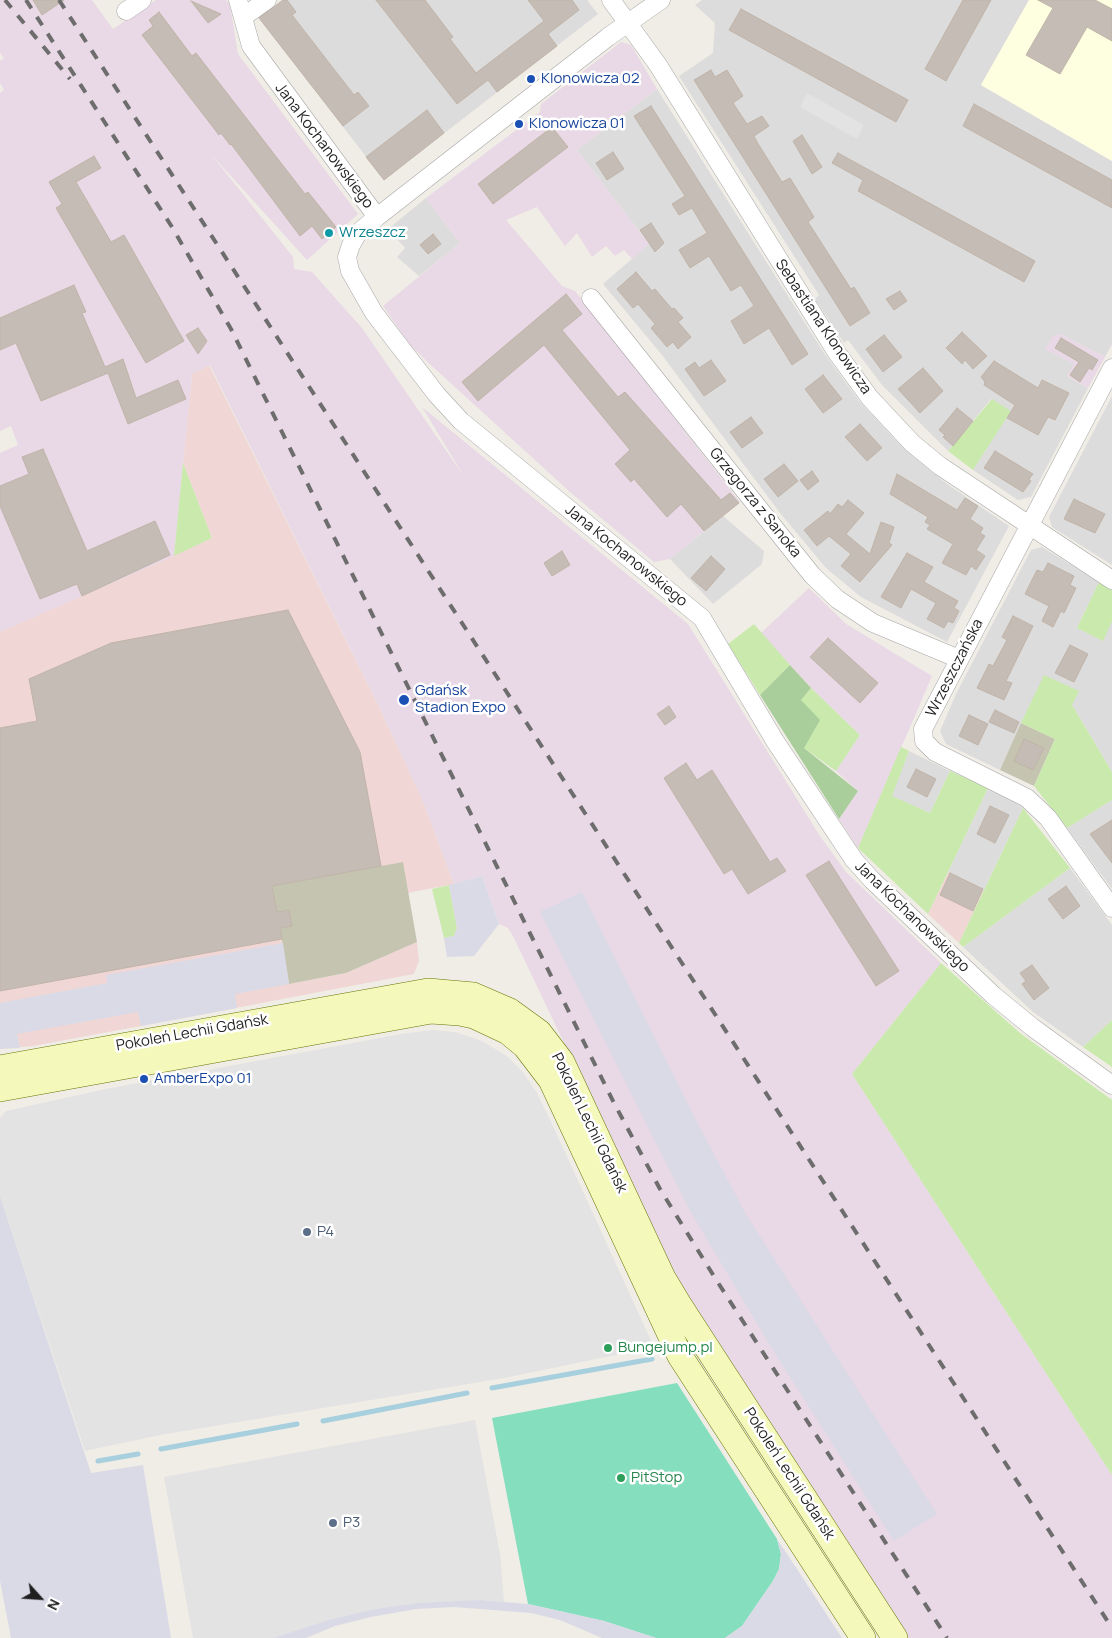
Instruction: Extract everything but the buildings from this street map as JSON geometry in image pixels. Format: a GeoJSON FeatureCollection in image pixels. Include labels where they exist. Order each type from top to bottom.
{"type":"FeatureCollection","features":[{"type":"Feature","properties":{"kind":"street"},"geometry":{"type":"LineString","coordinates":[[126,11],[142,0]]}},
{"type":"Feature","properties":{"kind":"street","name":"Jana Kochanowskiego"},"geometry":{"type":"LineString","coordinates":[[238,0],[250,46],[377,217],[358,234],[351,245],[348,257],[350,271],[374,313],[437,396],[461,421],[702,618],[775,741],[854,860],[892,899],[993,995],[1032,1027],[1112,1085]]}},
{"type":"Feature","properties":{"kind":"street"},"geometry":{"type":"LineString","coordinates":[[243,17],[267,0]]}},
{"type":"Feature","properties":{"kind":"street","name":"Sebastiana Klonowicza"},"geometry":{"type":"LineString","coordinates":[[611,0],[658,65],[836,353],[870,398],[912,443],[940,466],[1112,580]]}},
{"type":"Feature","properties":{"kind":"street"},"geometry":{"type":"LineString","coordinates":[[377,217],[661,0]]}},
{"type":"Feature","properties":{"kind":"street","name":"Grzegorza z Sanoka"},"geometry":{"type":"LineString","coordinates":[[592,298],[812,575],[837,599],[873,623],[959,660]]}},
{"type":"Feature","properties":{"kind":"street","name":"Wrzeszczańska"},"geometry":{"type":"LineString","coordinates":[[1112,368],[923,729],[924,741],[935,752],[1027,798],[1048,818],[1112,908]]}},
{"type":"Feature","properties":{"kind":"street","name":"Pokoleń Lechii Gdańsk"},"geometry":{"type":"LineString","coordinates":[[0,1088],[78,1064],[411,1004],[436,991],[457,992],[493,1002],[526,1021],[551,1047],[562,1062],[663,1278],[709,1352],[896,1638]]}},
{"type":"Feature","properties":{"kind":"street","name":"Pokoleń Lechii Gdańsk"},"geometry":{"type":"LineString","coordinates":[[411,1004],[460,1012],[489,1022],[508,1032],[525,1046],[540,1063],[550,1080],[669,1336],[686,1366],[864,1638]]}},
{"type":"Feature","properties":{"kind":"street","name":"Pokoleń Lechii Gdańsk"},"geometry":{"type":"LineString","coordinates":[[0,1068],[78,1064]]}},
{"type":"Feature","properties":{"kind":"street"},"geometry":{"type":"LineString","coordinates":[[686,1366],[709,1352]]}},
{"type":"Feature","properties":{"kind":"street"},"geometry":{"type":"LineString","coordinates":[[834,1592],[856,1577]]}},
{"type":"Feature","properties":{"kind":"shaded area"},"geometry":{"type":"Polygon","coordinates":[[[0,0],[92,0],[113,29],[156,0],[226,0],[230,5],[238,54],[358,214],[307,260],[211,154],[293,257],[294,269],[312,272],[362,328],[465,478],[422,407],[688,624],[820,836],[846,872],[941,963],[852,1074],[1112,1475],[1112,1638],[907,1638],[686,1299],[514,938],[508,928],[499,924],[482,876],[454,884],[422,799],[381,711],[210,365],[192,374],[174,556],[0,632],[0,453],[18,445],[11,426],[0,431],[0,93],[4,90],[0,83],[0,61],[4,58],[0,53],[0,0]]]}},
{"type":"Feature","properties":{"kind":"shaded area"},"geometry":{"type":"Polygon","coordinates":[[[283,0],[587,0],[598,14],[384,180],[259,18],[283,0]]]}},
{"type":"Feature","properties":{"kind":"shaded area"},"geometry":{"type":"Polygon","coordinates":[[[702,0],[1029,0],[981,85],[1112,161],[1112,344],[1105,357],[1060,334],[1046,349],[1075,364],[1067,376],[1088,388],[1031,497],[1018,500],[973,470],[1010,411],[991,399],[948,451],[882,385],[848,340],[844,343],[815,299],[819,295],[679,76],[713,53],[715,23],[695,5],[702,0]]]}},
{"type":"Feature","properties":{"kind":"shaded area"},"geometry":{"type":"Polygon","coordinates":[[[1029,0],[1112,0],[1112,161],[981,85],[1029,0]]]}},
{"type":"Feature","properties":{"kind":"shaded area"},"geometry":{"type":"Polygon","coordinates":[[[621,42],[631,45],[657,89],[577,150],[649,244],[632,259],[624,250],[615,256],[606,246],[592,257],[577,233],[565,246],[537,207],[506,220],[562,286],[575,291],[740,502],[670,559],[654,562],[570,492],[433,367],[410,345],[383,306],[460,243],[426,198],[540,112],[541,104],[621,42]]]}},
{"type":"Feature","properties":{"kind":"shaded area"},"geometry":{"type":"Polygon","coordinates":[[[657,89],[824,353],[860,402],[903,448],[947,484],[1009,526],[947,642],[861,597],[826,568],[780,513],[662,355],[603,284],[649,244],[577,150],[657,89]]]}},
{"type":"Feature","properties":{"kind":"shaded area"},"geometry":{"type":"Polygon","coordinates":[[[807,93],[864,125],[857,139],[800,107],[807,93]]]}},
{"type":"Feature","properties":{"kind":"shaded area"},"geometry":{"type":"Polygon","coordinates":[[[426,198],[460,243],[419,276],[397,257],[405,248],[388,229],[426,198]]]}},
{"type":"Feature","properties":{"kind":"shaded area"},"geometry":{"type":"Polygon","coordinates":[[[1060,334],[1105,357],[1088,388],[1067,376],[1074,364],[1045,349],[1053,336],[1060,334]]]}},
{"type":"Feature","properties":{"kind":"shaded area"},"geometry":{"type":"Polygon","coordinates":[[[209,365],[381,711],[422,799],[454,884],[408,893],[403,863],[277,912],[289,910],[292,926],[280,928],[289,984],[346,973],[417,942],[419,961],[414,974],[33,1046],[0,1049],[0,632],[212,538],[183,463],[192,374],[209,365]]]}},
{"type":"Feature","properties":{"kind":"shaded area"},"geometry":{"type":"Polygon","coordinates":[[[1112,396],[1112,565],[1052,527],[1049,517],[1112,396]]]}},
{"type":"Feature","properties":{"kind":"shaded area"},"geometry":{"type":"Polygon","coordinates":[[[723,516],[764,551],[762,564],[713,604],[670,559],[723,516]]]}},
{"type":"Feature","properties":{"kind":"shaded area"},"geometry":{"type":"Polygon","coordinates":[[[1042,547],[1099,582],[1077,628],[1102,640],[1112,621],[1112,772],[1072,705],[1045,675],[1000,770],[946,744],[940,731],[957,692],[1031,550],[1042,547]]]}},
{"type":"Feature","properties":{"kind":"shaded area"},"geometry":{"type":"Polygon","coordinates":[[[809,588],[846,624],[932,676],[858,848],[839,819],[858,791],[836,771],[860,735],[811,688],[761,633],[809,588]]]}},
{"type":"Feature","properties":{"kind":"shaded area"},"geometry":{"type":"Polygon","coordinates":[[[1021,723],[1055,739],[1034,786],[1000,770],[1021,723]]]}},
{"type":"Feature","properties":{"kind":"shaded area"},"geometry":{"type":"Polygon","coordinates":[[[909,751],[950,771],[930,813],[891,796],[909,751]]]}},
{"type":"Feature","properties":{"kind":"shaded area"},"geometry":{"type":"Polygon","coordinates":[[[988,788],[1014,801],[1023,808],[984,890],[948,872],[988,788]]]}},
{"type":"Feature","properties":{"kind":"shaded area"},"geometry":{"type":"Polygon","coordinates":[[[1112,800],[1112,889],[1067,828],[1112,800]]]}},
{"type":"Feature","properties":{"kind":"shaded area"},"geometry":{"type":"Polygon","coordinates":[[[403,862],[417,942],[346,973],[289,984],[280,928],[291,926],[289,910],[277,912],[272,886],[403,862]]]}},
{"type":"Feature","properties":{"kind":"shaded area"},"geometry":{"type":"Polygon","coordinates":[[[1070,868],[1112,925],[1112,1020],[1083,1047],[1033,1012],[963,947],[1070,868]]]}},
{"type":"Feature","properties":{"kind":"shaded area"},"geometry":{"type":"Polygon","coordinates":[[[948,872],[984,890],[959,943],[928,914],[948,872]]]}},
{"type":"Feature","properties":{"kind":"shaded area"},"geometry":{"type":"Polygon","coordinates":[[[482,876],[499,924],[474,956],[447,957],[444,938],[454,936],[457,928],[449,885],[482,876]]]}},
{"type":"Feature","properties":{"kind":"shaded area"},"geometry":{"type":"Polygon","coordinates":[[[582,892],[698,1124],[747,1216],[937,1514],[894,1541],[769,1344],[689,1209],[540,912],[582,892]]]}},
{"type":"Feature","properties":{"kind":"shaded area"},"geometry":{"type":"Polygon","coordinates":[[[283,943],[289,984],[235,994],[237,1008],[141,1026],[138,1012],[17,1034],[20,1048],[0,1049],[0,1003],[107,983],[106,975],[283,943]]]}},
{"type":"Feature","properties":{"kind":"shaded area","name":"P4"},"geometry":{"type":"Polygon","coordinates":[[[433,1030],[455,1032],[482,1041],[507,1056],[523,1072],[537,1093],[553,1126],[654,1347],[504,1378],[160,1435],[85,1451],[0,1196],[0,1118],[6,1111],[106,1089],[401,1034],[433,1030]]]}},
{"type":"Feature","properties":{"kind":"shaded area"},"geometry":{"type":"Polygon","coordinates":[[[0,1196],[91,1473],[143,1465],[171,1638],[11,1638],[0,1581],[0,1196]]]}},
{"type":"Feature","properties":{"kind":"shaded area","name":"P3"},"geometry":{"type":"Polygon","coordinates":[[[475,1420],[500,1554],[504,1602],[480,1600],[374,1609],[328,1620],[273,1638],[193,1638],[164,1477],[475,1420]]]}},
{"type":"Feature","properties":{"kind":"shaded area"},"geometry":{"type":"Polygon","coordinates":[[[777,1539],[842,1638],[725,1638],[742,1626],[773,1581],[779,1569],[781,1554],[777,1539]]]}},
{"type":"Feature","properties":{"kind":"shaded area"},"geometry":{"type":"Polygon","coordinates":[[[480,1600],[528,1604],[604,1621],[656,1638],[602,1638],[560,1620],[531,1613],[454,1607],[416,1609],[371,1617],[335,1626],[306,1638],[273,1638],[328,1620],[374,1609],[419,1603],[480,1600]]]}},
{"type":"Feature","properties":{"kind":"green space"},"geometry":{"type":"Polygon","coordinates":[[[992,399],[1011,411],[973,470],[948,451],[992,399]]]}},
{"type":"Feature","properties":{"kind":"green space"},"geometry":{"type":"Polygon","coordinates":[[[183,463],[212,538],[174,556],[183,463]]]}},
{"type":"Feature","properties":{"kind":"green space"},"geometry":{"type":"Polygon","coordinates":[[[1099,582],[1112,590],[1112,621],[1103,641],[1077,628],[1099,582]]]}},
{"type":"Feature","properties":{"kind":"green space"},"geometry":{"type":"Polygon","coordinates":[[[754,624],[790,665],[760,695],[728,644],[754,624]]]}},
{"type":"Feature","properties":{"kind":"green space"},"geometry":{"type":"Polygon","coordinates":[[[790,665],[811,688],[801,700],[820,720],[804,748],[858,791],[839,819],[760,695],[790,665]]]}},
{"type":"Feature","properties":{"kind":"green space"},"geometry":{"type":"Polygon","coordinates":[[[1044,675],[1079,691],[1072,705],[1112,772],[1112,800],[1067,828],[1034,786],[1055,739],[1021,723],[1044,675]]]}},
{"type":"Feature","properties":{"kind":"green space"},"geometry":{"type":"Polygon","coordinates":[[[811,688],[860,735],[836,771],[804,748],[801,700],[811,688]]]}},
{"type":"Feature","properties":{"kind":"green space"},"geometry":{"type":"Polygon","coordinates":[[[901,747],[909,751],[892,796],[930,813],[950,771],[988,788],[928,914],[858,848],[901,747]]]}},
{"type":"Feature","properties":{"kind":"green space"},"geometry":{"type":"Polygon","coordinates":[[[1023,808],[1070,868],[963,947],[959,943],[1023,808]]]}},
{"type":"Feature","properties":{"kind":"green space"},"geometry":{"type":"Polygon","coordinates":[[[449,885],[457,928],[454,936],[444,938],[432,889],[449,885]]]}},
{"type":"Feature","properties":{"kind":"green space"},"geometry":{"type":"Polygon","coordinates":[[[941,963],[1020,1033],[1112,1100],[1112,1475],[852,1074],[941,963]]]}},
{"type":"Feature","properties":{"kind":"green space"},"geometry":{"type":"Polygon","coordinates":[[[1112,1020],[1112,1067],[1083,1047],[1112,1020]]]}},
{"type":"Feature","properties":{"kind":"green space","name":"PitStop"},"geometry":{"type":"Polygon","coordinates":[[[677,1383],[777,1539],[781,1554],[779,1569],[773,1581],[742,1626],[725,1638],[656,1638],[604,1621],[528,1604],[492,1418],[677,1383]]]}},
{"type":"Feature","properties":{"kind":"waterway"},"geometry":{"type":"LineString","coordinates":[[492,1388],[652,1359]]}},
{"type":"Feature","properties":{"kind":"waterway"},"geometry":{"type":"LineString","coordinates":[[323,1421],[467,1393]]}},
{"type":"Feature","properties":{"kind":"waterway"},"geometry":{"type":"LineString","coordinates":[[161,1449],[297,1424]]}},
{"type":"Feature","properties":{"kind":"waterway"},"geometry":{"type":"LineString","coordinates":[[98,1461],[138,1454]]}},
{"type":"Feature","properties":{"kind":"railway"},"geometry":{"type":"LineString","coordinates":[[5,0],[70,79]]}},
{"type":"Feature","properties":{"kind":"railway"},"geometry":{"type":"LineString","coordinates":[[26,0],[172,227],[231,329],[614,1103],[660,1189],[715,1278],[947,1638]]}},
{"type":"Feature","properties":{"kind":"railway"},"geometry":{"type":"LineString","coordinates":[[59,0],[1112,1628]]}},
{"type":"Feature","properties":{"kind":"place","name":"Klonowicza 02"},"geometry":{"type":"Point","coordinates":[531,79]}},
{"type":"Feature","properties":{"kind":"place","name":"Klonowicza 01"},"geometry":{"type":"Point","coordinates":[519,124]}},
{"type":"Feature","properties":{"kind":"place","name":"Wrzeszcz"},"geometry":{"type":"Point","coordinates":[329,233]}},
{"type":"Feature","properties":{"kind":"place","name":"Gdańsk Stadion Expo"},"geometry":{"type":"Point","coordinates":[404,700]}},
{"type":"Feature","properties":{"kind":"place","name":"AmberExpo 01"},"geometry":{"type":"Point","coordinates":[144,1079]}},
{"type":"Feature","properties":{"kind":"place","name":"P4"},"geometry":{"type":"Point","coordinates":[307,1232]}},
{"type":"Feature","properties":{"kind":"place","name":"Bungejump.pl"},"geometry":{"type":"Point","coordinates":[608,1348]}},
{"type":"Feature","properties":{"kind":"place","name":"PitStop"},"geometry":{"type":"Point","coordinates":[621,1478]}},
{"type":"Feature","properties":{"kind":"place","name":"P3"},"geometry":{"type":"Point","coordinates":[333,1523]}}]}
